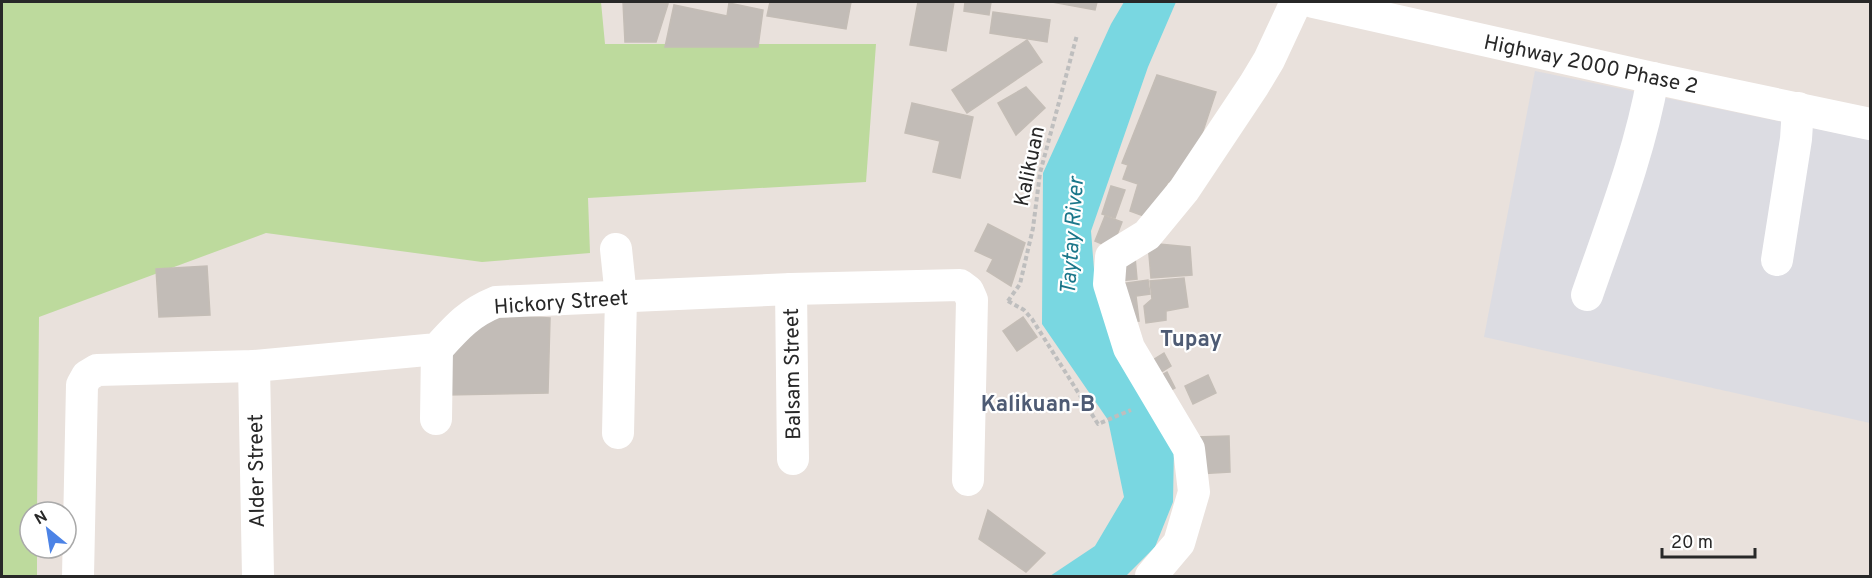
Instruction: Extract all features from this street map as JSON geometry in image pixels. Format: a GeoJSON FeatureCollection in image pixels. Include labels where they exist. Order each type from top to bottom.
{"type":"FeatureCollection","features":[{"type":"Feature","properties":{"kind":"street"},"geometry":{"type":"LineString","coordinates":[[1151,576],[1179,543],[1194,492],[1189,449],[1129,348],[1109,284],[1111,257],[1147,235],[1184,190],[1254,86],[1296,2]]}},
{"type":"Feature","properties":{"kind":"street","name":"Highway 2000 Phase 2"},"geometry":{"type":"LineString","coordinates":[[1313,2],[1870,124]]}},
{"type":"Feature","properties":{"kind":"street"},"geometry":{"type":"LineString","coordinates":[[1587,295],[1630,169],[1646,114],[1653,78]]}},
{"type":"Feature","properties":{"kind":"street"},"geometry":{"type":"LineString","coordinates":[[1777,260],[1796,139],[1798,108]]}},
{"type":"Feature","properties":{"kind":"street"},"geometry":{"type":"LineString","coordinates":[[616,249],[621,297],[618,433]]}},
{"type":"Feature","properties":{"kind":"street","name":"Hickory Street"},"geometry":{"type":"LineString","coordinates":[[437,349],[463,320],[479,309],[496,302],[791,289],[960,285],[968,291]]}},
{"type":"Feature","properties":{"kind":"street","name":"Balsam Street"},"geometry":{"type":"LineString","coordinates":[[791,289],[793,459]]}},
{"type":"Feature","properties":{"kind":"street"},"geometry":{"type":"LineString","coordinates":[[968,291],[972,300],[968,480]]}},
{"type":"Feature","properties":{"kind":"street"},"geometry":{"type":"LineString","coordinates":[[78,576],[82,385],[87,376],[98,370],[254,366],[437,349],[436,419]]}},
{"type":"Feature","properties":{"kind":"street","name":"Alder Street"},"geometry":{"type":"LineString","coordinates":[[254,366],[258,576]]}},
{"type":"Feature","properties":{"kind":"path","name":"Kalikuan"},"geometry":{"type":"LineString","coordinates":[[1008,301],[1020,284],[1033,228],[1040,173],[1077,35]]}},
{"type":"Feature","properties":{"kind":"path"},"geometry":{"type":"LineString","coordinates":[[968,291],[1008,301],[1024,310],[1032,319],[1098,424],[1105,421]]}},
{"type":"Feature","properties":{"kind":"shaded area"},"geometry":{"type":"Polygon","coordinates":[[[1535,71],[1870,140],[1870,423],[1484,337],[1535,71]]]}},
{"type":"Feature","properties":{"kind":"green space"},"geometry":{"type":"Polygon","coordinates":[[[2,2],[601,2],[605,44],[876,44],[866,182],[588,198],[590,253],[482,262],[266,233],[39,317],[37,500],[18,500],[18,560],[37,560],[37,576],[2,576],[2,2]]]}},
{"type":"Feature","properties":{"kind":"water","name":"Taytay River"},"geometry":{"type":"Polygon","coordinates":[[[1124,2],[1176,2],[1148,67],[1091,231],[1095,282],[1174,446],[1173,502],[1155,547],[1126,576],[1050,576],[1095,546],[1124,497],[1108,420],[1042,324],[1043,173],[1111,24],[1124,2]]]}},
{"type":"Feature","properties":{"kind":"building"},"geometry":{"type":"Polygon","coordinates":[[[623,2],[668,4],[656,42],[625,42],[623,2]]]}},
{"type":"Feature","properties":{"kind":"building"},"geometry":{"type":"Polygon","coordinates":[[[770,2],[851,2],[846,29],[767,16],[770,2]]]}},
{"type":"Feature","properties":{"kind":"building"},"geometry":{"type":"Polygon","coordinates":[[[918,2],[954,2],[946,51],[910,45],[918,2]]]}},
{"type":"Feature","properties":{"kind":"building"},"geometry":{"type":"Polygon","coordinates":[[[965,2],[991,2],[989,15],[964,11],[965,2]]]}},
{"type":"Feature","properties":{"kind":"building"},"geometry":{"type":"Polygon","coordinates":[[[1052,2],[1097,2],[1095,10],[1052,2]]]}},
{"type":"Feature","properties":{"kind":"building"},"geometry":{"type":"Polygon","coordinates":[[[729,3],[763,10],[758,47],[665,47],[674,5],[727,16],[729,3]]]}},
{"type":"Feature","properties":{"kind":"building"},"geometry":{"type":"Polygon","coordinates":[[[993,12],[1050,20],[1047,42],[990,33],[993,12]]]}},
{"type":"Feature","properties":{"kind":"building"},"geometry":{"type":"Polygon","coordinates":[[[1027,40],[1042,62],[967,113],[952,90],[1027,40]]]}},
{"type":"Feature","properties":{"kind":"building"},"geometry":{"type":"Polygon","coordinates":[[[1157,75],[1216,92],[1184,188],[1168,182],[1152,219],[1130,211],[1138,184],[1123,179],[1128,165],[1122,163],[1157,75]]]}},
{"type":"Feature","properties":{"kind":"building"},"geometry":{"type":"Polygon","coordinates":[[[1026,87],[1045,108],[1016,135],[998,103],[1026,87]]]}},
{"type":"Feature","properties":{"kind":"building"},"geometry":{"type":"Polygon","coordinates":[[[912,103],[973,117],[960,178],[933,172],[940,141],[905,133],[912,103]]]}},
{"type":"Feature","properties":{"kind":"building"},"geometry":{"type":"Polygon","coordinates":[[[1111,186],[1125,190],[1115,218],[1102,214],[1111,186]]]}},
{"type":"Feature","properties":{"kind":"building"},"geometry":{"type":"Polygon","coordinates":[[[1105,216],[1122,222],[1112,248],[1095,241],[1105,216]]]}},
{"type":"Feature","properties":{"kind":"building"},"geometry":{"type":"Polygon","coordinates":[[[988,224],[1025,243],[1011,286],[987,271],[993,259],[975,251],[988,224]]]}},
{"type":"Feature","properties":{"kind":"building"},"geometry":{"type":"Polygon","coordinates":[[[1148,243],[1190,247],[1192,275],[1151,278],[1148,243]]]}},
{"type":"Feature","properties":{"kind":"building"},"geometry":{"type":"Polygon","coordinates":[[[1135,257],[1137,279],[1119,281],[1117,258],[1135,257]]]}},
{"type":"Feature","properties":{"kind":"building"},"geometry":{"type":"Polygon","coordinates":[[[207,266],[210,315],[159,317],[156,269],[207,266]]]}},
{"type":"Feature","properties":{"kind":"building"},"geometry":{"type":"Polygon","coordinates":[[[1184,278],[1188,307],[1166,311],[1166,320],[1146,323],[1144,306],[1152,299],[1150,281],[1184,278]]]}},
{"type":"Feature","properties":{"kind":"building"},"geometry":{"type":"Polygon","coordinates":[[[1148,280],[1150,294],[1136,296],[1139,321],[1125,323],[1120,284],[1148,280]]]}},
{"type":"Feature","properties":{"kind":"building"},"geometry":{"type":"Polygon","coordinates":[[[500,315],[550,318],[548,393],[446,395],[444,358],[469,330],[500,315]]]}},
{"type":"Feature","properties":{"kind":"building"},"geometry":{"type":"Polygon","coordinates":[[[1023,317],[1037,337],[1017,351],[1003,331],[1023,317]]]}},
{"type":"Feature","properties":{"kind":"building"},"geometry":{"type":"Polygon","coordinates":[[[1164,353],[1171,366],[1155,376],[1148,363],[1164,353]]]}},
{"type":"Feature","properties":{"kind":"building"},"geometry":{"type":"Polygon","coordinates":[[[1167,372],[1175,388],[1162,395],[1154,379],[1167,372]]]}},
{"type":"Feature","properties":{"kind":"building"},"geometry":{"type":"Polygon","coordinates":[[[1208,375],[1216,393],[1193,404],[1185,386],[1208,375]]]}},
{"type":"Feature","properties":{"kind":"building"},"geometry":{"type":"Polygon","coordinates":[[[1229,436],[1230,472],[1197,474],[1195,437],[1229,436]]]}},
{"type":"Feature","properties":{"kind":"building"},"geometry":{"type":"Polygon","coordinates":[[[988,510],[1045,553],[1026,572],[979,539],[988,510]]]}},
{"type":"Feature","properties":{"kind":"district","name":"Tupay"},"geometry":{"type":"Point","coordinates":[1191,338]}},
{"type":"Feature","properties":{"kind":"district","name":"Kalikuan-B"},"geometry":{"type":"Point","coordinates":[1038,403]}}]}
